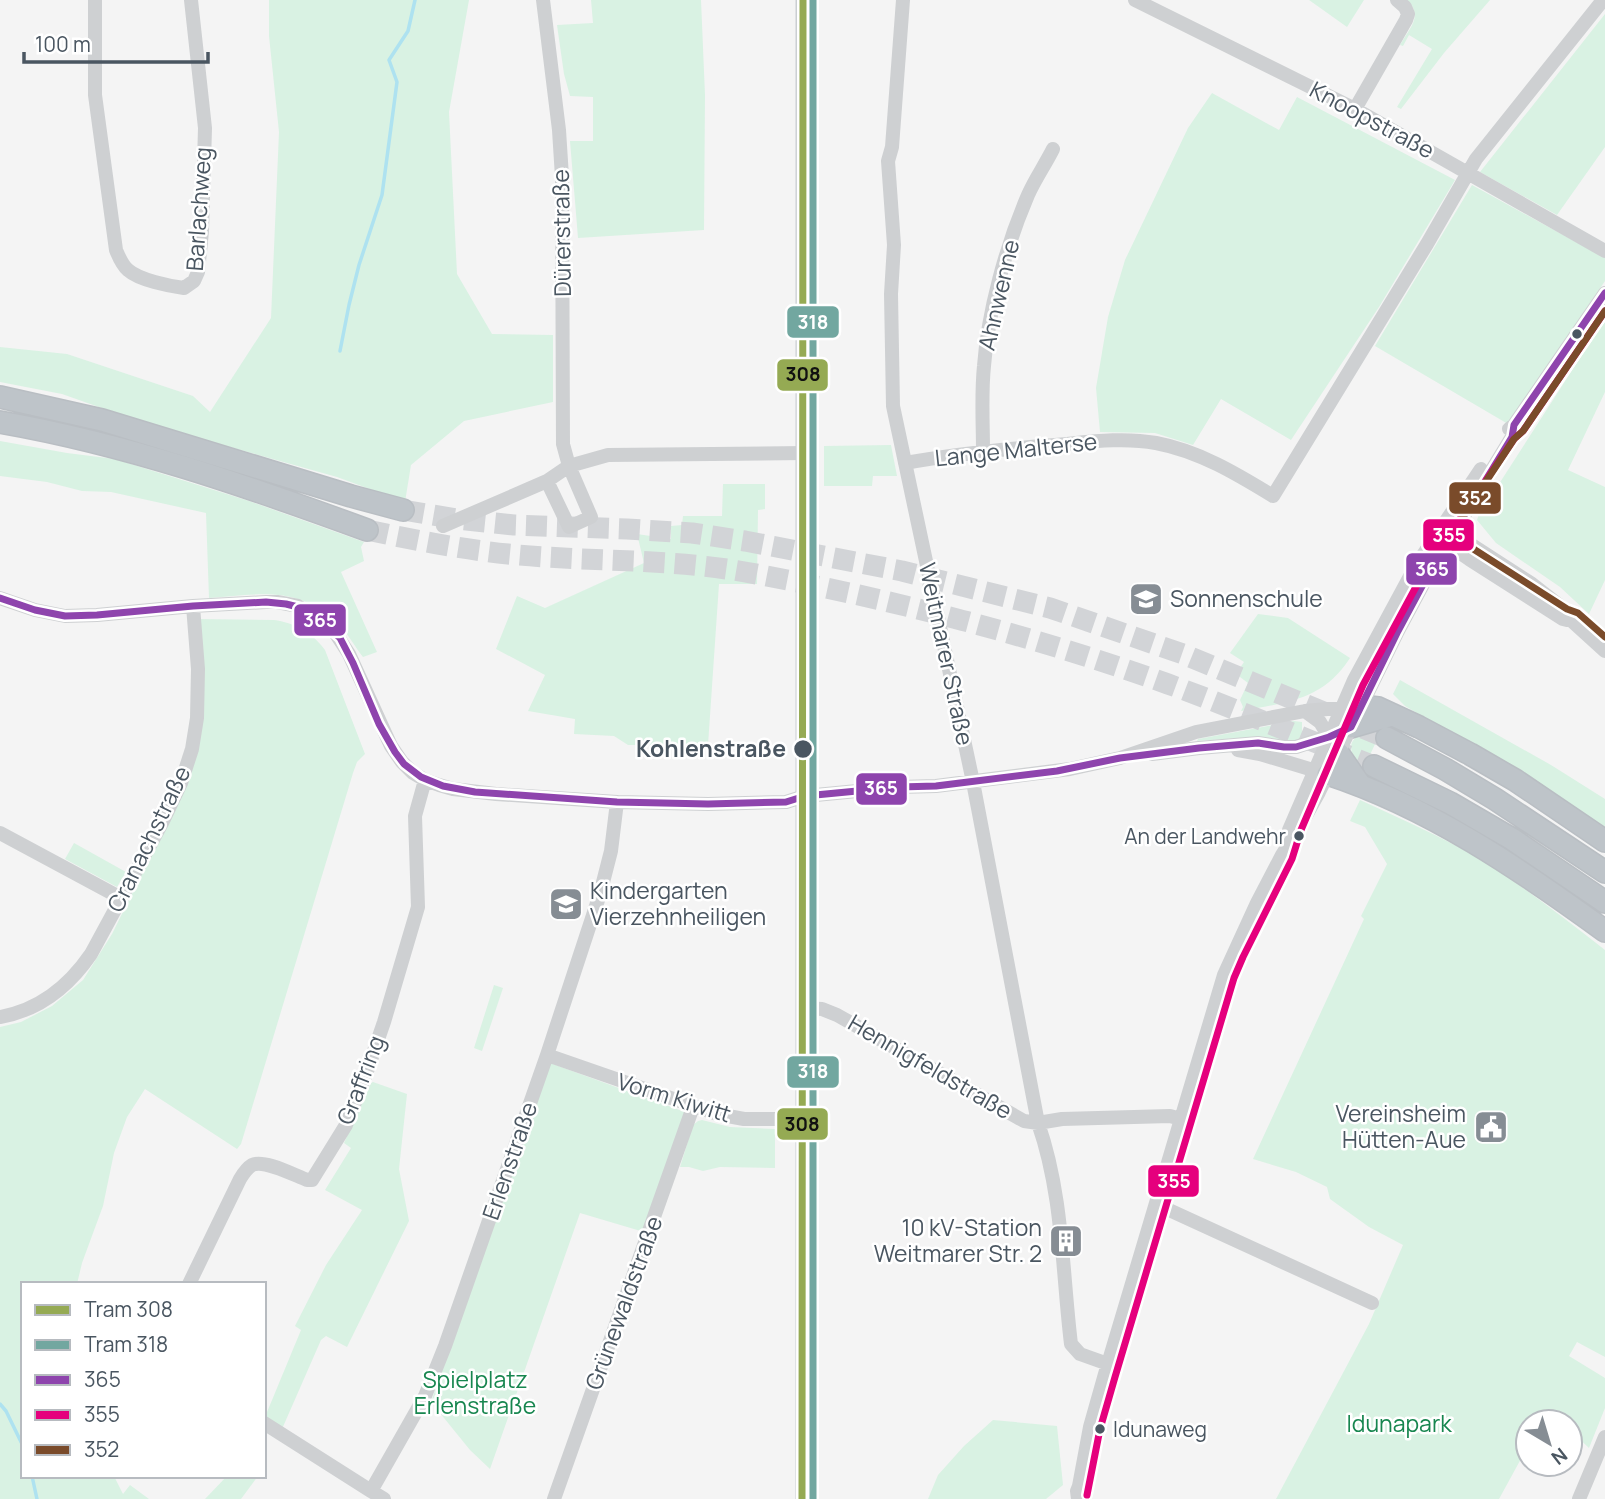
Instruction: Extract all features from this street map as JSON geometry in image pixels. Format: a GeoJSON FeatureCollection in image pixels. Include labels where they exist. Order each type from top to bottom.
{"type":"FeatureCollection","features":[{"type":"Feature","properties":{"kind":"highway"},"geometry":{"type":"LineString","coordinates":[[0,397],[103,420],[403,510]]}},
{"type":"Feature","properties":{"kind":"highway"},"geometry":{"type":"LineString","coordinates":[[0,422],[56,431],[187,467],[367,530]]}},
{"type":"Feature","properties":{"kind":"highway"},"geometry":{"type":"LineString","coordinates":[[1352,706],[1378,708],[1419,727],[1504,774],[1605,841]]}},
{"type":"Feature","properties":{"kind":"highway"},"geometry":{"type":"LineString","coordinates":[[1351,727],[1392,715]]}},
{"type":"Feature","properties":{"kind":"highway"},"geometry":{"type":"LineString","coordinates":[[1387,738],[1495,799],[1605,872]]}},
{"type":"Feature","properties":{"kind":"highway"},"geometry":{"type":"LineString","coordinates":[[1334,745],[1360,785]]}},
{"type":"Feature","properties":{"kind":"highway"},"geometry":{"type":"LineString","coordinates":[[1374,766],[1451,803],[1512,839],[1605,902]]}},
{"type":"Feature","properties":{"kind":"highway"},"geometry":{"type":"LineString","coordinates":[[1321,772],[1360,785],[1440,823],[1546,888],[1605,931]]}},
{"type":"Feature","properties":{"kind":"main road"},"geometry":{"type":"LineString","coordinates":[[805,0],[805,1499]]}},
{"type":"Feature","properties":{"kind":"street","name":"Barlachweg"},"geometry":{"type":"LineString","coordinates":[[95,0],[95,95],[116,250],[132,273],[172,287],[184,288],[194,281],[198,272],[205,128],[191,0]]}},
{"type":"Feature","properties":{"kind":"street","name":"Dürerstraße"},"geometry":{"type":"LineString","coordinates":[[543,0],[559,130],[563,219],[563,444],[569,466],[591,517],[569,527],[547,481]]}},
{"type":"Feature","properties":{"kind":"street","name":"Weitmarer Straße"},"geometry":{"type":"LineString","coordinates":[[903,0],[892,147],[888,161],[894,245],[891,294],[893,406],[973,782],[1038,1122],[1057,1198],[1071,1344],[1080,1354],[1108,1364]]}},
{"type":"Feature","properties":{"kind":"street","name":"Knoopstraße"},"geometry":{"type":"LineString","coordinates":[[1135,0],[1355,108],[1605,251]]}},
{"type":"Feature","properties":{"kind":"street"},"geometry":{"type":"LineString","coordinates":[[1355,108],[1406,20],[1408,13],[1396,0]]}},
{"type":"Feature","properties":{"kind":"street","name":"Lange Malterse"},"geometry":{"type":"LineString","coordinates":[[905,463],[983,451],[1098,441],[1134,441],[1183,450],[1224,468],[1273,496],[1445,215],[1476,159],[1602,0]]}},
{"type":"Feature","properties":{"kind":"street","name":"Ahnwenne"},"geometry":{"type":"LineString","coordinates":[[983,451],[984,364],[996,292],[1017,222],[1040,169],[1053,149]]}},
{"type":"Feature","properties":{"kind":"street"},"geometry":{"type":"LineString","coordinates":[[1074,1496],[1079,1486],[1090,1427],[1108,1364],[1224,975],[1233,953],[1282,855],[1298,830],[1352,706],[1398,631],[1446,537],[1506,432],[1514,425],[1605,293]]}},
{"type":"Feature","properties":{"kind":"street"},"geometry":{"type":"LineString","coordinates":[[443,526],[547,481],[569,466],[608,455],[806,453]]}},
{"type":"Feature","properties":{"kind":"street"},"geometry":{"type":"LineString","coordinates":[[1446,537],[1532,584],[1569,613],[1572,621],[1605,651]]}},
{"type":"Feature","properties":{"kind":"street"},"geometry":{"type":"LineString","coordinates":[[0,598],[65,616],[277,602],[298,606],[324,623],[345,646],[391,747],[402,762],[425,780],[464,790],[617,802],[786,802],[805,796],[973,782],[1063,770],[1119,758],[1209,747],[1258,743],[1284,747],[1334,745],[1351,727],[1352,706]]}},
{"type":"Feature","properties":{"kind":"street","name":"Cranachstraße"},"geometry":{"type":"LineString","coordinates":[[0,1017],[38,1004],[71,980],[91,954],[181,783],[192,749],[197,718],[198,669],[192,606]]}},
{"type":"Feature","properties":{"kind":"street"},"geometry":{"type":"LineString","coordinates":[[1119,758],[1196,732],[1305,711],[1352,706]]}},
{"type":"Feature","properties":{"kind":"street"},"geometry":{"type":"LineString","coordinates":[[1305,711],[1320,722],[1334,745]]}},
{"type":"Feature","properties":{"kind":"street"},"geometry":{"type":"LineString","coordinates":[[1209,747],[1260,754],[1321,772]]}},
{"type":"Feature","properties":{"kind":"street","name":"Graffring"},"geometry":{"type":"LineString","coordinates":[[190,1282],[240,1179],[249,1167],[254,1164],[269,1165],[312,1180],[346,1125],[374,1052],[418,907],[415,816],[425,780]]}},
{"type":"Feature","properties":{"kind":"street","name":"Erlenstraße"},"geometry":{"type":"LineString","coordinates":[[371,1491],[425,1396],[445,1346],[600,894],[611,851],[617,802]]}},
{"type":"Feature","properties":{"kind":"street"},"geometry":{"type":"LineString","coordinates":[[0,832],[121,898]]}},
{"type":"Feature","properties":{"kind":"street","name":"Hennigfeldstraße"},"geometry":{"type":"LineString","coordinates":[[805,1008],[822,1009],[837,1015],[1024,1121],[1170,1116],[1181,1119]]}},
{"type":"Feature","properties":{"kind":"street","name":"Vorm Kiwitt"},"geometry":{"type":"LineString","coordinates":[[547,1055],[717,1114],[744,1119],[805,1119]]}},
{"type":"Feature","properties":{"kind":"street","name":"Grünewaldstraße"},"geometry":{"type":"LineString","coordinates":[[554,1499],[693,1107]]}},
{"type":"Feature","properties":{"kind":"street"},"geometry":{"type":"LineString","coordinates":[[1156,1204],[1372,1303]]}},
{"type":"Feature","properties":{"kind":"street"},"geometry":{"type":"LineString","coordinates":[[266,1424],[384,1499]]}},
{"type":"Feature","properties":{"kind":"street"},"geometry":{"type":"LineString","coordinates":[[1579,1499],[1605,1437]]}},
{"type":"Feature","properties":{"kind":"green space"},"geometry":{"type":"Polygon","coordinates":[[[269,0],[469,0],[449,112],[457,274],[492,334],[553,335],[553,402],[464,421],[411,465],[405,502],[337,477],[144,423],[62,394],[0,382],[0,347],[67,354],[193,396],[210,412],[271,318],[279,132],[269,36],[269,0]]]}},
{"type":"Feature","properties":{"kind":"green space"},"geometry":{"type":"Polygon","coordinates":[[[591,0],[701,0],[705,95],[704,230],[578,238],[570,141],[593,141],[593,97],[570,96],[557,25],[593,23],[591,0]]]}},
{"type":"Feature","properties":{"kind":"green space"},"geometry":{"type":"Polygon","coordinates":[[[1309,0],[1364,0],[1347,27],[1309,0]]]}},
{"type":"Feature","properties":{"kind":"green space"},"geometry":{"type":"Polygon","coordinates":[[[1407,0],[1490,0],[1444,53],[1401,109],[1397,107],[1432,49],[1409,35],[1403,46],[1400,45],[1415,17],[1407,0]]]}},
{"type":"Feature","properties":{"kind":"green space"},"geometry":{"type":"Polygon","coordinates":[[[1605,14],[1605,147],[1557,215],[1480,172],[1605,14]]]}},
{"type":"Feature","properties":{"kind":"green space"},"geometry":{"type":"Polygon","coordinates":[[[1212,93],[1279,130],[1297,97],[1455,180],[1379,307],[1291,440],[1221,399],[1193,445],[1155,433],[1100,432],[1096,388],[1108,317],[1125,260],[1188,128],[1212,93]]]}},
{"type":"Feature","properties":{"kind":"green space"},"geometry":{"type":"Polygon","coordinates":[[[1472,185],[1605,258],[1605,281],[1508,424],[1375,346],[1472,185]]]}},
{"type":"Feature","properties":{"kind":"green space"},"geometry":{"type":"Polygon","coordinates":[[[1605,319],[1605,392],[1568,470],[1605,487],[1605,580],[1589,614],[1560,587],[1496,543],[1477,520],[1485,495],[1497,487],[1605,319]]]}},
{"type":"Feature","properties":{"kind":"green space"},"geometry":{"type":"Polygon","coordinates":[[[0,441],[115,459],[249,501],[364,542],[361,547],[364,561],[341,572],[377,652],[363,657],[343,630],[325,613],[295,598],[263,594],[209,598],[206,513],[111,492],[82,491],[47,482],[0,476],[0,441]]]}},
{"type":"Feature","properties":{"kind":"green space"},"geometry":{"type":"Polygon","coordinates":[[[891,445],[897,476],[873,476],[872,486],[824,486],[824,446],[891,445]]]}},
{"type":"Feature","properties":{"kind":"green space"},"geometry":{"type":"Polygon","coordinates":[[[723,484],[765,484],[765,509],[758,510],[757,584],[719,584],[708,745],[628,745],[614,736],[574,734],[575,719],[528,711],[545,675],[496,649],[517,596],[545,608],[644,563],[637,534],[671,539],[671,526],[682,525],[683,516],[722,516],[723,484]]]}},
{"type":"Feature","properties":{"kind":"green space"},"geometry":{"type":"Polygon","coordinates":[[[1258,614],[1288,618],[1350,658],[1328,683],[1315,691],[1288,702],[1241,711],[1243,707],[1240,700],[1248,683],[1236,674],[1244,662],[1230,653],[1258,614]]]}},
{"type":"Feature","properties":{"kind":"green space"},"geometry":{"type":"Polygon","coordinates":[[[198,619],[281,621],[315,639],[325,650],[365,754],[357,762],[353,773],[241,1144],[237,1149],[145,1089],[127,1117],[114,1153],[103,1206],[77,1282],[21,1282],[21,1478],[115,1478],[123,1494],[130,1485],[149,1499],[0,1499],[0,1027],[21,1022],[52,1006],[83,980],[112,934],[163,831],[197,752],[198,619]]]}},
{"type":"Feature","properties":{"kind":"green space"},"geometry":{"type":"Polygon","coordinates":[[[1400,680],[1551,765],[1605,799],[1605,827],[1405,706],[1393,694],[1400,680]]]}},
{"type":"Feature","properties":{"kind":"green space"},"geometry":{"type":"Polygon","coordinates":[[[1294,721],[1302,722],[1302,742],[1239,738],[1197,741],[1198,739],[1294,721]]]}},
{"type":"Feature","properties":{"kind":"green space"},"geometry":{"type":"Polygon","coordinates":[[[1384,725],[1361,774],[1352,754],[1353,741],[1357,736],[1384,725]]]}},
{"type":"Feature","properties":{"kind":"green space","name":"Idunapark"},"geometry":{"type":"Polygon","coordinates":[[[1360,800],[1463,849],[1524,888],[1605,950],[1605,1357],[1577,1342],[1569,1356],[1605,1378],[1605,1408],[1589,1448],[1584,1443],[1584,1408],[1514,1408],[1514,1472],[1499,1499],[1276,1499],[1369,1324],[1403,1245],[1369,1227],[1330,1199],[1327,1187],[1296,1172],[1253,1159],[1364,919],[1361,916],[1387,864],[1365,827],[1350,821],[1360,800]]]}},
{"type":"Feature","properties":{"kind":"green space"},"geometry":{"type":"Polygon","coordinates":[[[74,843],[126,872],[117,887],[65,859],[74,843]]]}},
{"type":"Feature","properties":{"kind":"green space"},"geometry":{"type":"Polygon","coordinates":[[[494,985],[503,988],[482,1051],[474,1048],[494,985]]]}},
{"type":"Feature","properties":{"kind":"green space","name":"Spielplatz Erlenstraße"},"geometry":{"type":"Polygon","coordinates":[[[550,1063],[685,1112],[644,1232],[580,1213],[490,1469],[470,1450],[431,1402],[550,1063]]]}},
{"type":"Feature","properties":{"kind":"green space"},"geometry":{"type":"Polygon","coordinates":[[[371,1083],[407,1094],[399,1169],[409,1221],[347,1347],[326,1336],[321,1340],[282,1429],[266,1418],[266,1415],[301,1330],[295,1326],[326,1265],[362,1210],[325,1190],[351,1148],[344,1143],[371,1083]]]}},
{"type":"Feature","properties":{"kind":"green space"},"geometry":{"type":"Polygon","coordinates":[[[702,1120],[730,1127],[775,1129],[775,1168],[720,1167],[703,1171],[680,1167],[693,1125],[702,1120]]]}},
{"type":"Feature","properties":{"kind":"green space"},"geometry":{"type":"Polygon","coordinates":[[[993,1420],[1057,1426],[1063,1485],[1046,1499],[928,1499],[938,1475],[964,1446],[993,1420]]]}},
{"type":"Feature","properties":{"kind":"green space"},"geometry":{"type":"Polygon","coordinates":[[[225,1478],[257,1478],[241,1499],[205,1499],[225,1478]]]}},
{"type":"Feature","properties":{"kind":"waterway"},"geometry":{"type":"LineString","coordinates":[[340,351],[359,265],[382,195],[397,82],[389,60],[408,31],[415,0]]}},
{"type":"Feature","properties":{"kind":"waterway"},"geometry":{"type":"LineString","coordinates":[[0,1404],[21,1442]]}},
{"type":"Feature","properties":{"kind":"waterway"},"geometry":{"type":"LineString","coordinates":[[32,1478],[37,1499]]}},
{"type":"Feature","properties":{"kind":"tunnel"},"geometry":{"type":"LineString","coordinates":[[403,510],[514,525],[692,533],[902,571],[1050,608],[1183,654],[1387,738]]}},
{"type":"Feature","properties":{"kind":"tunnel"},"geometry":{"type":"LineString","coordinates":[[367,530],[472,550],[656,562],[745,572],[906,606],[1012,634],[1116,666],[1220,704],[1374,766]]}},
{"type":"Feature","properties":{"kind":"tram line","name":"308"},"geometry":{"type":"LineString","coordinates":[[802,1499],[803,0]]}},
{"type":"Feature","properties":{"kind":"tram line","name":"318"},"geometry":{"type":"LineString","coordinates":[[813,0],[813,1499]]}},
{"type":"Feature","properties":{"kind":"transit line","name":"365"},"geometry":{"type":"LineString","coordinates":[[0,598],[35,610],[65,616],[266,602],[298,607],[319,619],[340,638],[379,724],[404,764],[421,777],[443,786],[475,792],[617,802],[786,802],[805,796],[936,786],[1057,771],[1120,758],[1199,748],[1258,743],[1296,747],[1351,727],[1428,575],[1512,437],[1514,425],[1605,293]]}},
{"type":"Feature","properties":{"kind":"transit line","name":"355"},"geometry":{"type":"LineString","coordinates":[[1087,1495],[1100,1429],[1115,1377],[1234,978],[1243,957],[1292,859],[1301,830],[1363,685],[1424,572],[1605,311]]}},
{"type":"Feature","properties":{"kind":"transit line","name":"352"},"geometry":{"type":"LineString","coordinates":[[1605,311],[1523,431],[1514,439],[1452,533],[1567,609],[1578,613],[1605,637]]}},
{"type":"Feature","properties":{"kind":"place","name":"Sonnenschule"},"geometry":{"type":"Point","coordinates":[1146,599]}},
{"type":"Feature","properties":{"kind":"place","name":"Kohlenstraße"},"geometry":{"type":"Point","coordinates":[803,749]}},
{"type":"Feature","properties":{"kind":"place","name":"An der Landwehr"},"geometry":{"type":"Point","coordinates":[1299,836]}},
{"type":"Feature","properties":{"kind":"place","name":"Kindergarten Vierzehnheiligen"},"geometry":{"type":"Point","coordinates":[566,904]}},
{"type":"Feature","properties":{"kind":"place","name":"Vereinsheim Hütten-Aue"},"geometry":{"type":"Point","coordinates":[1491,1127]}},
{"type":"Feature","properties":{"kind":"place","name":"10 kV-Station Weitmarer Str. 2"},"geometry":{"type":"Point","coordinates":[1066,1241]}},
{"type":"Feature","properties":{"kind":"place","name":"Idunaweg"},"geometry":{"type":"Point","coordinates":[1100,1429]}}]}
